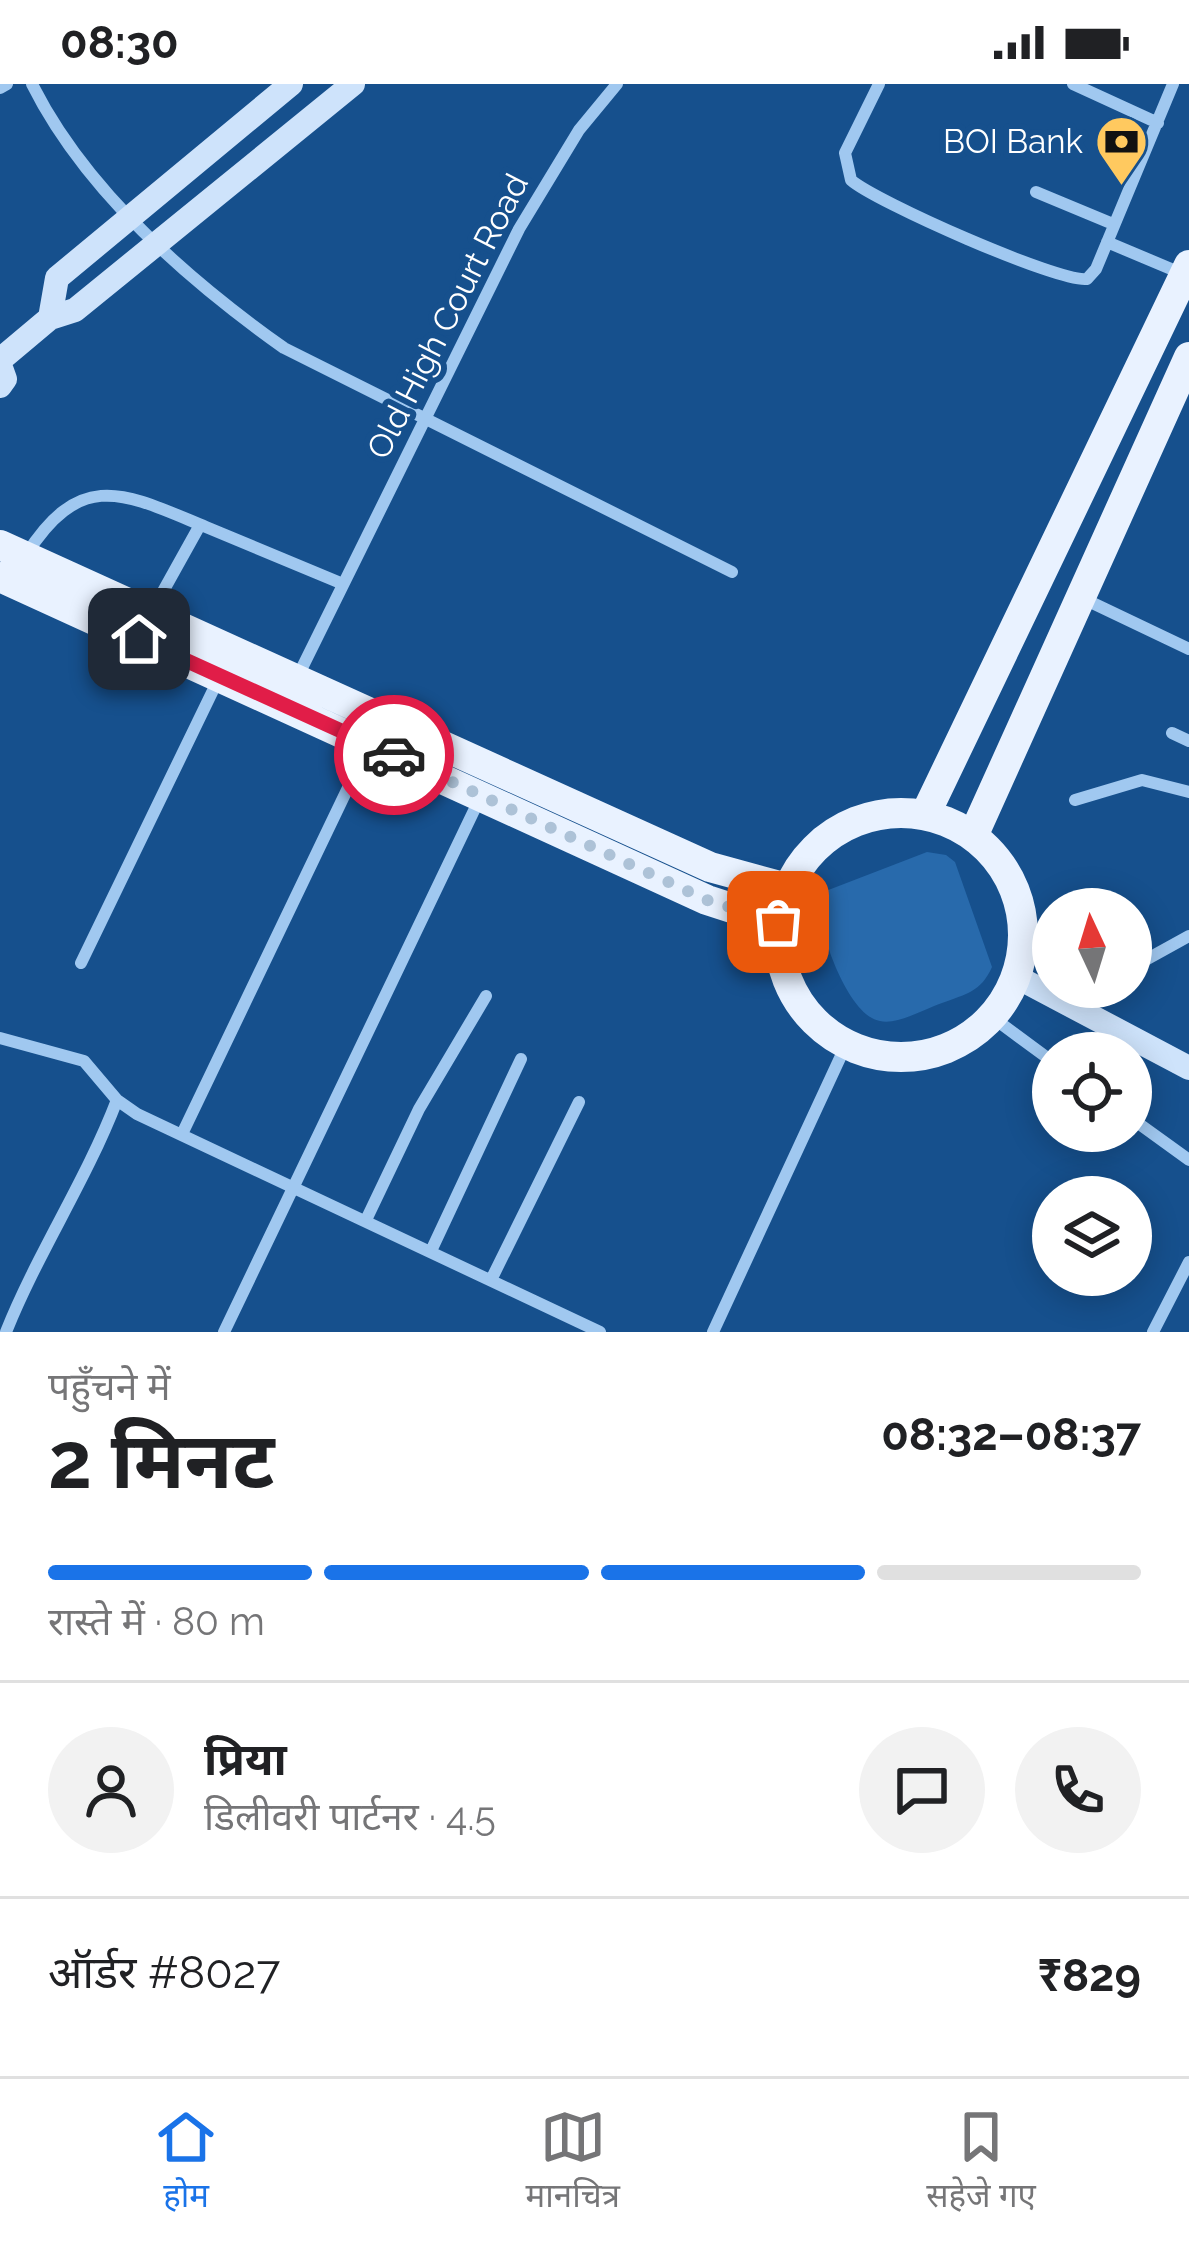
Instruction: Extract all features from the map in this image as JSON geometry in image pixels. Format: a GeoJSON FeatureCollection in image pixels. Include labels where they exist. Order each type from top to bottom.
{"type":"FeatureCollection","features":[{"type":"Feature","properties":{"kind":"main road"},"geometry":{"type":"LineString","coordinates":[[50,318],[57,278],[291,84]]}},
{"type":"Feature","properties":{"kind":"main road"},"geometry":{"type":"LineString","coordinates":[[0,386],[5,379],[0,362],[50,318],[75,310],[353,84]]}},
{"type":"Feature","properties":{"kind":"main road"},"geometry":{"type":"LineString","coordinates":[[925,815],[1187,270]]}},
{"type":"Feature","properties":{"kind":"main road"},"geometry":{"type":"LineString","coordinates":[[973,836],[1189,356]]}},
{"type":"Feature","properties":{"kind":"main road"},"geometry":{"type":"LineString","coordinates":[[12,551],[710,867],[787,888]]}},
{"type":"Feature","properties":{"kind":"main road"},"geometry":{"type":"LineString","coordinates":[[0,577],[707,900],[778,922]]}},
{"type":"Feature","properties":{"kind":"main road"},"geometry":{"type":"LineString","coordinates":[[925,815],[973,836],[1002,866],[1019,903],[1023,945],[1017,977],[992,1018],[961,1042],[923,1055],[884,1056],[846,1045],[815,1024],[793,994],[780,960],[778,922],[787,888],[804,860],[829,836],[858,820],[925,815]]}},
{"type":"Feature","properties":{"kind":"main road"},"geometry":{"type":"LineString","coordinates":[[1017,977],[1032,984]]}},
{"type":"Feature","properties":{"kind":"main road"},"geometry":{"type":"LineString","coordinates":[[1078,1008],[1189,1068]]}},
{"type":"Feature","properties":{"kind":"street"},"geometry":{"type":"LineString","coordinates":[[32,84],[57,134],[225,307],[284,348],[732,572]]}},
{"type":"Feature","properties":{"kind":"street","name":"Old High Court Road"},"geometry":{"type":"LineString","coordinates":[[295,681],[424,415],[550,175],[617,84]]}},
{"type":"Feature","properties":{"kind":"street"},"geometry":{"type":"LineString","coordinates":[[879,84],[845,152],[851,180],[861,189],[1032,268],[1074,281],[1087,279],[1107,242],[1173,84]]}},
{"type":"Feature","properties":{"kind":"street"},"geometry":{"type":"LineString","coordinates":[[1073,84],[1158,122]]}},
{"type":"Feature","properties":{"kind":"street"},"geometry":{"type":"LineString","coordinates":[[1036,192],[1113,224]]}},
{"type":"Feature","properties":{"kind":"street"},"geometry":{"type":"LineString","coordinates":[[1107,242],[1187,270]]}},
{"type":"Feature","properties":{"kind":"street"},"geometry":{"type":"LineString","coordinates":[[12,551],[59,512],[100,494],[145,499],[344,584]]}},
{"type":"Feature","properties":{"kind":"street"},"geometry":{"type":"LineString","coordinates":[[151,613],[200,525]]}},
{"type":"Feature","properties":{"kind":"street"},"geometry":{"type":"LineString","coordinates":[[1080,597],[1189,649]]}},
{"type":"Feature","properties":{"kind":"street"},"geometry":{"type":"LineString","coordinates":[[81,963],[220,676]]}},
{"type":"Feature","properties":{"kind":"street"},"geometry":{"type":"LineString","coordinates":[[1172,733],[1189,741]]}},
{"type":"Feature","properties":{"kind":"street"},"geometry":{"type":"LineString","coordinates":[[183,1132],[369,743]]}},
{"type":"Feature","properties":{"kind":"street"},"geometry":{"type":"LineString","coordinates":[[1075,800],[1142,780],[1189,792]]}},
{"type":"Feature","properties":{"kind":"street"},"geometry":{"type":"LineString","coordinates":[[224,1332],[421,930],[480,798]]}},
{"type":"Feature","properties":{"kind":"street"},"geometry":{"type":"LineString","coordinates":[[1152,956],[1189,936]]}},
{"type":"Feature","properties":{"kind":"street"},"geometry":{"type":"LineString","coordinates":[[366,1220],[419,1109],[486,996]]}},
{"type":"Feature","properties":{"kind":"street"},"geometry":{"type":"LineString","coordinates":[[992,1018],[1032,1047]]}},
{"type":"Feature","properties":{"kind":"street"},"geometry":{"type":"LineString","coordinates":[[0,1038],[84,1061],[117,1100],[600,1332]]}},
{"type":"Feature","properties":{"kind":"street"},"geometry":{"type":"LineString","coordinates":[[713,1332],[846,1045]]}},
{"type":"Feature","properties":{"kind":"street"},"geometry":{"type":"LineString","coordinates":[[431,1251],[521,1059]]}},
{"type":"Feature","properties":{"kind":"street"},"geometry":{"type":"LineString","coordinates":[[6,1332],[26,1283],[101,1144],[117,1100]]}},
{"type":"Feature","properties":{"kind":"street"},"geometry":{"type":"LineString","coordinates":[[491,1280],[579,1102]]}},
{"type":"Feature","properties":{"kind":"street"},"geometry":{"type":"LineString","coordinates":[[1152,1133],[1189,1160]]}},
{"type":"Feature","properties":{"kind":"street"},"geometry":{"type":"LineString","coordinates":[[1153,1332],[1189,1262]]}},
{"type":"Feature","properties":{"kind":"shaded area"},"geometry":{"type":"Polygon","coordinates":[[[927,852],[955,862],[992,967],[978,987],[965,994],[903,1019],[880,1021],[868,1015],[845,987],[828,946],[818,894],[927,852]]]}},
{"type":"Feature","properties":{"kind":"way so far"},"geometry":{"type":"LineString","coordinates":[[394,755],[707,900],[778,922]]}},
{"type":"Feature","properties":{"kind":"place","name":"BOI Bank"},"geometry":{"type":"Point","coordinates":[1122,187]}},
{"type":"Feature","properties":{"kind":"route"},"geometry":{"type":"LineString","coordinates":[[139,639],[394,755]]}}]}
